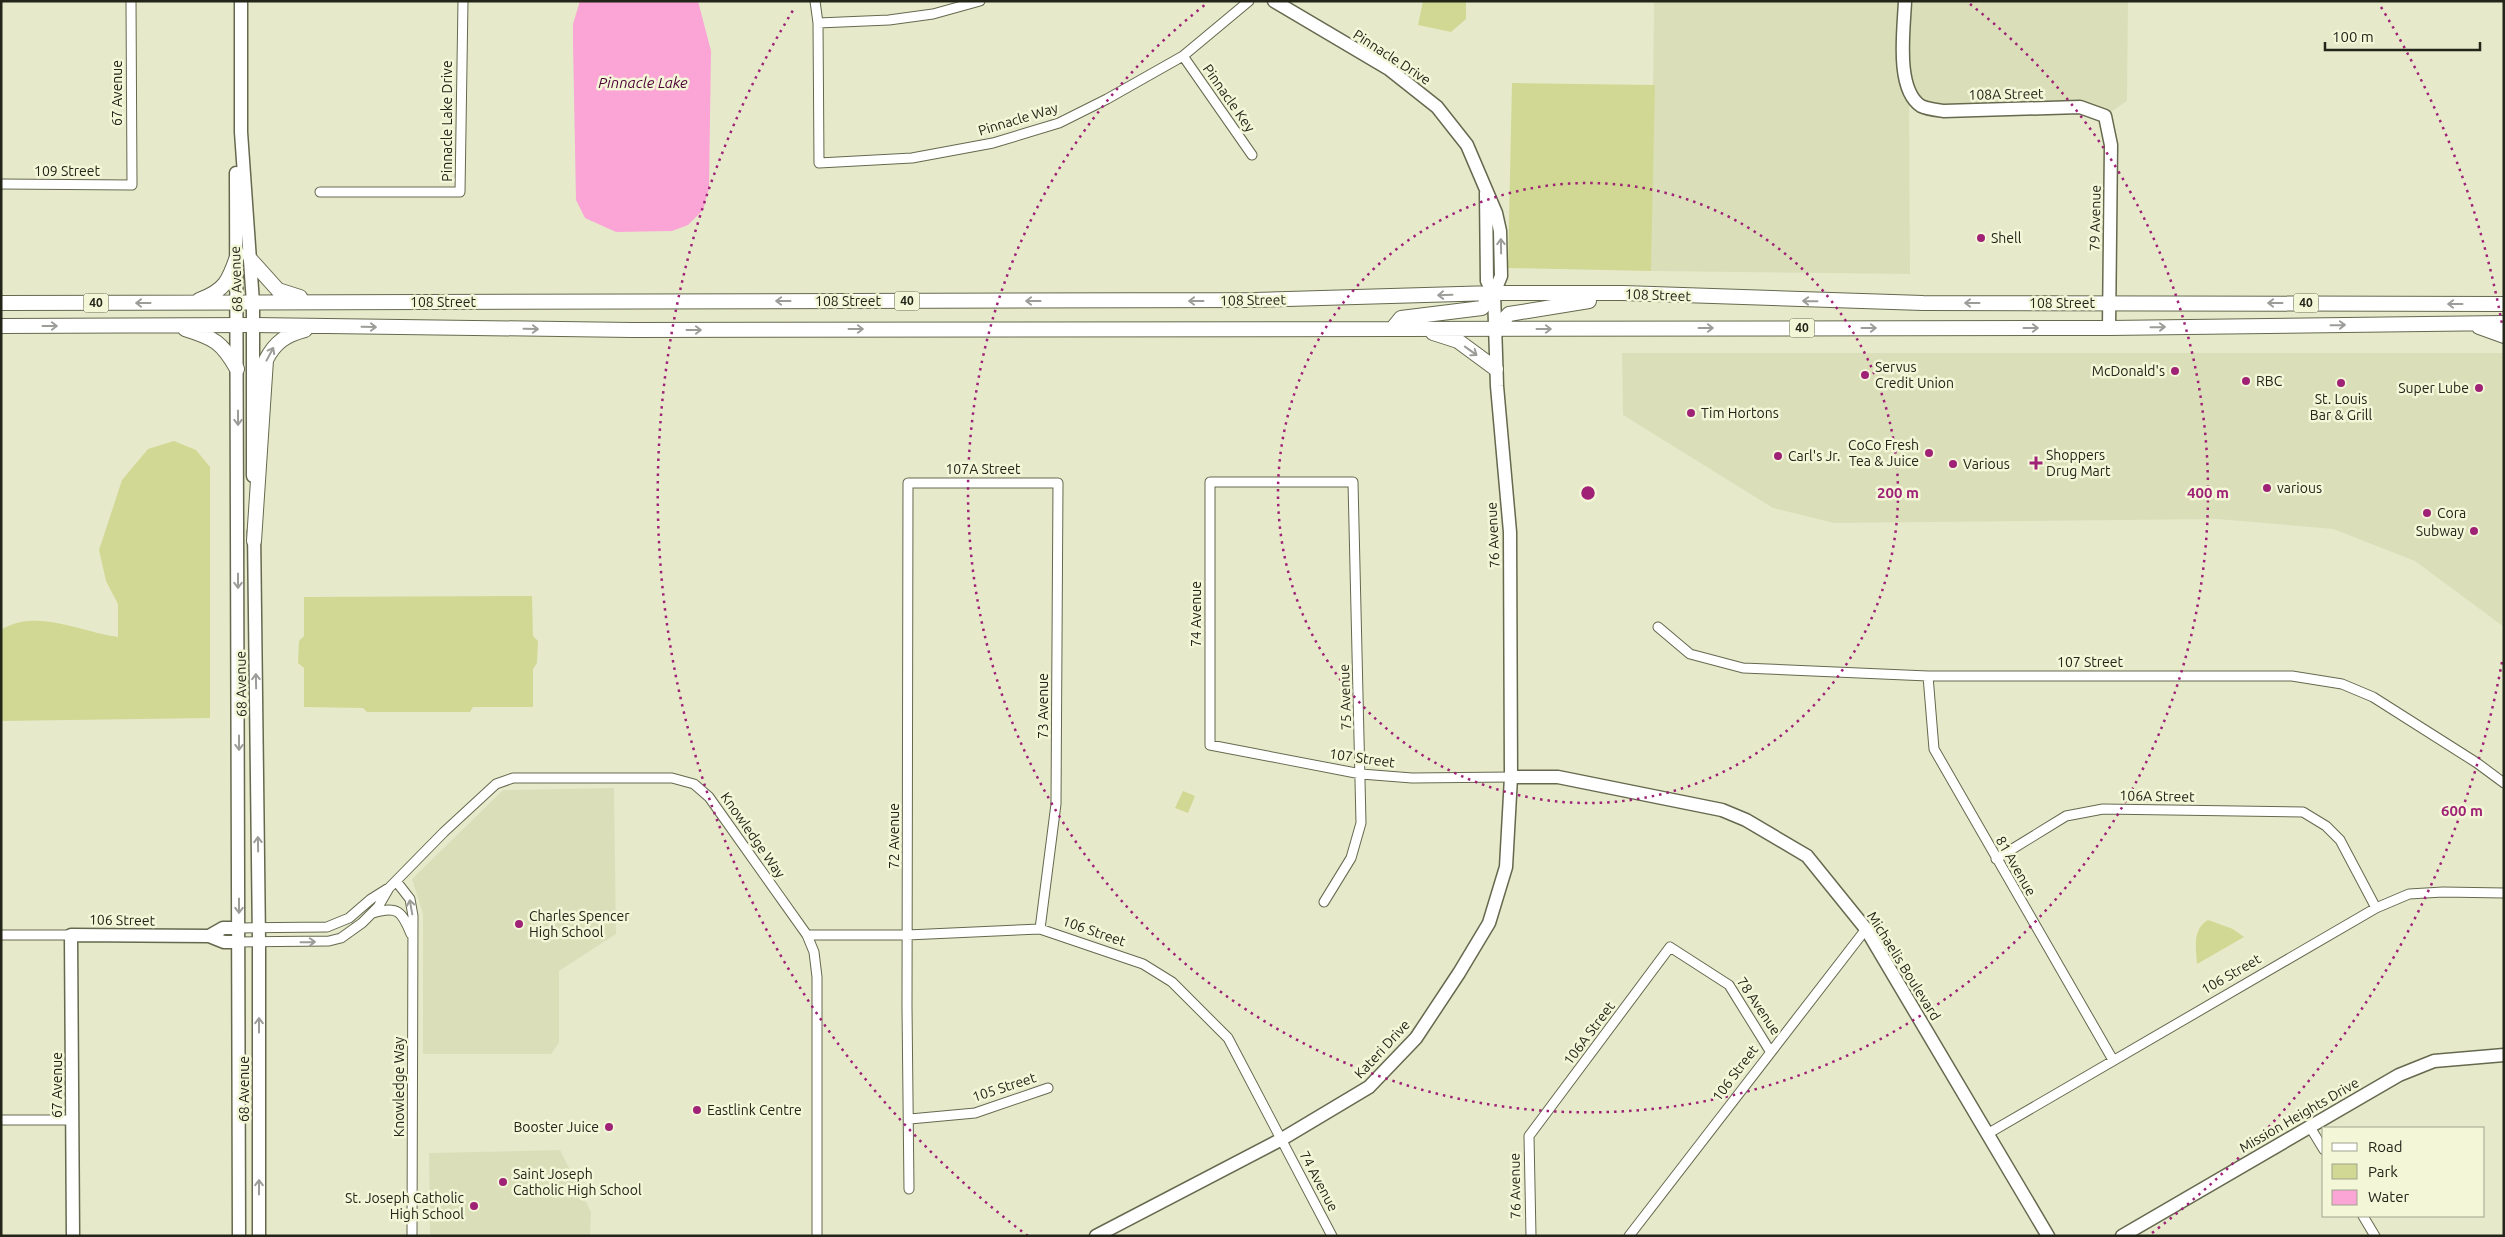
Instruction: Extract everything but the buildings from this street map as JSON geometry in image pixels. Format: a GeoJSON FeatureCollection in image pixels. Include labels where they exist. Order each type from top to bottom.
{"type":"FeatureCollection","features":[{"type":"Feature","properties":{"kind":"main road"},"geometry":{"type":"LineString","coordinates":[[192,303],[220,291],[228,280],[238,254]]}},
{"type":"Feature","properties":{"kind":"main road"},"geometry":{"type":"LineString","coordinates":[[251,260],[278,290],[320,302]]}},
{"type":"Feature","properties":{"kind":"main road","name":"108 Street"},"geometry":{"type":"LineString","coordinates":[[1,303],[1255,300],[1494,293],[1657,295],[1923,303],[2504,304]]}},
{"type":"Feature","properties":{"kind":"main road"},"geometry":{"type":"LineString","coordinates":[[1392,329],[1401,318],[1482,308],[1494,293]]}},
{"type":"Feature","properties":{"kind":"main road"},"geometry":{"type":"LineString","coordinates":[[1495,329],[1509,314],[1574,302],[1657,295]]}},
{"type":"Feature","properties":{"kind":"main road"},"geometry":{"type":"LineString","coordinates":[[2466,323],[2504,336]]}},
{"type":"Feature","properties":{"kind":"main road","name":"108 Street"},"geometry":{"type":"LineString","coordinates":[[1,326],[252,325],[632,330],[1495,329],[2109,328],[2504,323]]}},
{"type":"Feature","properties":{"kind":"main road"},"geometry":{"type":"LineString","coordinates":[[172,325],[211,338],[223,346],[237,370]]}},
{"type":"Feature","properties":{"kind":"main road"},"geometry":{"type":"LineString","coordinates":[[254,541],[266,360],[279,341],[289,334],[320,326]]}},
{"type":"Feature","properties":{"kind":"main road"},"geometry":{"type":"LineString","coordinates":[[1392,329],[1441,334],[1458,341],[1496,369]]}},
{"type":"Feature","properties":{"kind":"street","name":"67 Avenue"},"geometry":{"type":"LineString","coordinates":[[132,1],[132,184]]}},
{"type":"Feature","properties":{"kind":"street","name":"68 Avenue"},"geometry":{"type":"LineString","coordinates":[[241,1],[241,132],[253,303],[259,927],[259,1236]]}},
{"type":"Feature","properties":{"kind":"street","name":"Pinnacle Lake Drive"},"geometry":{"type":"LineString","coordinates":[[320,192],[460,192],[463,1]]}},
{"type":"Feature","properties":{"kind":"street"},"geometry":{"type":"LineString","coordinates":[[814,1],[818,24],[915,17],[980,1]]}},
{"type":"Feature","properties":{"kind":"street","name":"Pinnacle Way"},"geometry":{"type":"LineString","coordinates":[[818,24],[819,163],[912,158],[993,143],[1059,123],[1107,99],[1183,56],[1249,1]]}},
{"type":"Feature","properties":{"kind":"street","name":"Pinnacle Drive"},"geometry":{"type":"LineString","coordinates":[[1274,1],[1389,69],[1424,95],[1448,118],[1467,145],[1486,186],[1487,281],[1494,293]]}},
{"type":"Feature","properties":{"kind":"street","name":"108A Street"},"geometry":{"type":"LineString","coordinates":[[1904,1],[1904,73],[1909,95],[1922,107],[1944,111],[2080,107],[2098,113]]}},
{"type":"Feature","properties":{"kind":"street","name":"Pinnacle Key"},"geometry":{"type":"LineString","coordinates":[[1183,56],[1252,155]]}},
{"type":"Feature","properties":{"kind":"street","name":"79 Avenue"},"geometry":{"type":"LineString","coordinates":[[2098,113],[2105,116],[2111,145],[2109,328]]}},
{"type":"Feature","properties":{"kind":"street","name":"68 Avenue"},"geometry":{"type":"LineString","coordinates":[[239,1236],[238,254],[236,170],[241,132]]}},
{"type":"Feature","properties":{"kind":"street","name":"109 Street"},"geometry":{"type":"LineString","coordinates":[[1,184],[132,184]]}},
{"type":"Feature","properties":{"kind":"street","name":"76 Avenue"},"geometry":{"type":"LineString","coordinates":[[1494,293],[1496,369],[1510,532],[1512,777]]}},
{"type":"Feature","properties":{"kind":"street","name":"75 Avenue"},"geometry":{"type":"LineString","coordinates":[[1210,482],[1353,482],[1361,823],[1351,858],[1324,902]]}},
{"type":"Feature","properties":{"kind":"street","name":"74 Avenue"},"geometry":{"type":"LineString","coordinates":[[1210,482],[1210,745]]}},
{"type":"Feature","properties":{"kind":"street","name":"107A Street"},"geometry":{"type":"LineString","coordinates":[[908,483],[1058,483]]}},
{"type":"Feature","properties":{"kind":"street","name":"72 Avenue"},"geometry":{"type":"LineString","coordinates":[[908,483],[907,934],[910,1119],[909,1189]]}},
{"type":"Feature","properties":{"kind":"street","name":"73 Avenue"},"geometry":{"type":"LineString","coordinates":[[1040,929],[1056,804],[1058,483]]}},
{"type":"Feature","properties":{"kind":"street","name":"107 Street"},"geometry":{"type":"LineString","coordinates":[[1658,627],[1690,654],[1743,668],[1928,676],[2292,676],[2342,684],[2373,697],[2477,763],[2504,784]]}},
{"type":"Feature","properties":{"kind":"street","name":"81 Avenue"},"geometry":{"type":"LineString","coordinates":[[1928,676],[1934,749],[2113,1060]]}},
{"type":"Feature","properties":{"kind":"street","name":"107 Street"},"geometry":{"type":"LineString","coordinates":[[1210,745],[1361,774],[1412,778],[1512,777]]}},
{"type":"Feature","properties":{"kind":"street","name":"Michaelis Boulevard"},"geometry":{"type":"LineString","coordinates":[[1512,777],[1558,777],[1722,810],[1746,820],[1806,856],[1866,929],[1989,1133],[2048,1236]]}},
{"type":"Feature","properties":{"kind":"street","name":"Kateri Drive"},"geometry":{"type":"LineString","coordinates":[[1096,1236],[1282,1139],[1369,1087],[1416,1038],[1459,974],[1489,923],[1506,867],[1512,777]]}},
{"type":"Feature","properties":{"kind":"street","name":"Knowledge Way"},"geometry":{"type":"LineString","coordinates":[[239,928],[327,927],[339,923],[389,888],[444,832],[496,784],[513,778],[672,778],[694,784],[708,796],[807,935],[814,952],[817,977],[817,1236]]}},
{"type":"Feature","properties":{"kind":"street","name":"106A Street"},"geometry":{"type":"LineString","coordinates":[[1996,859],[2066,816],[2103,809],[2303,812],[2326,826],[2340,840],[2376,908]]}},
{"type":"Feature","properties":{"kind":"street","name":"Knowledge Way"},"geometry":{"type":"LineString","coordinates":[[396,881],[410,899],[413,939],[412,1236]]}},
{"type":"Feature","properties":{"kind":"street","name":"Knowledge Way"},"geometry":{"type":"LineString","coordinates":[[239,942],[329,941],[341,938],[371,914],[389,888]]}},
{"type":"Feature","properties":{"kind":"street","name":"106 Street"},"geometry":{"type":"LineString","coordinates":[[1989,1133],[2376,908],[2409,894],[2443,892],[2504,893]]}},
{"type":"Feature","properties":{"kind":"street","name":"Knowledge Way"},"geometry":{"type":"LineString","coordinates":[[371,914],[387,909],[394,910],[404,918],[413,939]]}},
{"type":"Feature","properties":{"kind":"street","name":"106 Street"},"geometry":{"type":"LineString","coordinates":[[1,935],[210,936],[223,928],[239,928]]}},
{"type":"Feature","properties":{"kind":"street","name":"106 Street"},"geometry":{"type":"LineString","coordinates":[[807,935],[907,934],[1040,929],[1142,964],[1172,982],[1228,1038],[1282,1139]]}},
{"type":"Feature","properties":{"kind":"street","name":"106 Street"},"geometry":{"type":"LineString","coordinates":[[1629,1236],[1866,929]]}},
{"type":"Feature","properties":{"kind":"street","name":"67 Avenue"},"geometry":{"type":"LineString","coordinates":[[71,935],[72,1236]]}},
{"type":"Feature","properties":{"kind":"street"},"geometry":{"type":"LineString","coordinates":[[210,936],[224,942],[239,942]]}},
{"type":"Feature","properties":{"kind":"street","name":"106A Street"},"geometry":{"type":"LineString","coordinates":[[1529,1136],[1670,947]]}},
{"type":"Feature","properties":{"kind":"street","name":"78 Avenue"},"geometry":{"type":"LineString","coordinates":[[1670,947],[1729,984],[1770,1051]]}},
{"type":"Feature","properties":{"kind":"street","name":"Mission Heights Drive"},"geometry":{"type":"LineString","coordinates":[[2122,1236],[2399,1075],[2434,1061],[2504,1055]]}},
{"type":"Feature","properties":{"kind":"street","name":"105 Street"},"geometry":{"type":"LineString","coordinates":[[910,1119],[975,1113],[1048,1088]]}},
{"type":"Feature","properties":{"kind":"street"},"geometry":{"type":"LineString","coordinates":[[1,1120],[72,1120]]}},
{"type":"Feature","properties":{"kind":"street"},"geometry":{"type":"LineString","coordinates":[[2310,1127],[2322,1147]]}},
{"type":"Feature","properties":{"kind":"street","name":"76 Avenue"},"geometry":{"type":"LineString","coordinates":[[1529,1136],[1530,1236]]}},
{"type":"Feature","properties":{"kind":"street","name":"74 Avenue"},"geometry":{"type":"LineString","coordinates":[[1282,1139],[1332,1236]]}},
{"type":"Feature","properties":{"kind":"street"},"geometry":{"type":"LineString","coordinates":[[2364,1217],[2375,1236]]}},
{"type":"Feature","properties":{"kind":"shaded area"},"geometry":{"type":"Polygon","coordinates":[[[1654,1],[2128,1],[2127,101],[2105,116],[2080,107],[1944,111],[1909,95],[1910,274],[1651,271],[1654,1]]]}},
{"type":"Feature","properties":{"kind":"shaded area"},"geometry":{"type":"Polygon","coordinates":[[[1622,353],[2504,353],[2504,627],[2415,561],[2333,529],[2217,519],[1834,523],[1773,508],[1623,415],[1622,353]]]}},
{"type":"Feature","properties":{"kind":"shaded area","name":"Charles Spencer High School"},"geometry":{"type":"Polygon","coordinates":[[[614,788],[616,934],[559,971],[559,1043],[551,1054],[423,1054],[423,914],[412,879],[503,790],[614,788]]]}},
{"type":"Feature","properties":{"kind":"shaded area","name":"Saint Joseph Catholic High School"},"geometry":{"type":"Polygon","coordinates":[[[560,1150],[591,1212],[590,1236],[430,1236],[429,1153],[560,1150]]]}},
{"type":"Feature","properties":{"kind":"green space"},"geometry":{"type":"Polygon","coordinates":[[[1423,1],[1466,1],[1466,19],[1451,32],[1418,25],[1423,1]]]}},
{"type":"Feature","properties":{"kind":"green space"},"geometry":{"type":"Polygon","coordinates":[[[1512,83],[1655,85],[1651,271],[1508,268],[1512,83]]]}},
{"type":"Feature","properties":{"kind":"green space"},"geometry":{"type":"Polygon","coordinates":[[[174,441],[196,450],[210,467],[210,718],[1,721],[1,630],[29,621],[43,621],[118,637],[118,604],[106,581],[99,550],[122,480],[148,449],[174,441]]]}},
{"type":"Feature","properties":{"kind":"green space"},"geometry":{"type":"Polygon","coordinates":[[[532,596],[533,636],[538,641],[537,663],[533,669],[533,707],[473,707],[470,712],[367,712],[363,708],[304,707],[304,668],[298,663],[299,641],[304,636],[304,597],[532,596]]]}},
{"type":"Feature","properties":{"kind":"green space"},"geometry":{"type":"Polygon","coordinates":[[[1183,791],[1195,796],[1188,813],[1175,808],[1183,791]]]}},
{"type":"Feature","properties":{"kind":"green space"},"geometry":{"type":"Polygon","coordinates":[[[2208,920],[2233,929],[2244,937],[2197,964],[2197,934],[2199,928],[2208,920]]]}},
{"type":"Feature","properties":{"kind":"water","name":"Pinnacle Lake"},"geometry":{"type":"Polygon","coordinates":[[[580,1],[698,1],[711,51],[709,188],[703,210],[688,225],[672,231],[616,232],[585,218],[576,200],[573,24],[580,1]]]}},
{"type":"Feature","properties":{"kind":"place","name":"Shell"},"geometry":{"type":"Point","coordinates":[1981,238]}},
{"type":"Feature","properties":{"kind":"place","name":"McDonald's"},"geometry":{"type":"Point","coordinates":[2175,371]}},
{"type":"Feature","properties":{"kind":"place","name":"Servus Credit Union"},"geometry":{"type":"Point","coordinates":[1865,375]}},
{"type":"Feature","properties":{"kind":"place","name":"RBC"},"geometry":{"type":"Point","coordinates":[2246,381]}},
{"type":"Feature","properties":{"kind":"place","name":"St. Louis Bar & Grill"},"geometry":{"type":"Point","coordinates":[2341,383]}},
{"type":"Feature","properties":{"kind":"place","name":"Super Lube"},"geometry":{"type":"Point","coordinates":[2479,388]}},
{"type":"Feature","properties":{"kind":"place","name":"Tim Hortons"},"geometry":{"type":"Point","coordinates":[1691,413]}},
{"type":"Feature","properties":{"kind":"place","name":"CoCo Fresh Tea & Juice"},"geometry":{"type":"Point","coordinates":[1929,453]}},
{"type":"Feature","properties":{"kind":"place","name":"Carl's Jr."},"geometry":{"type":"Point","coordinates":[1778,456]}},
{"type":"Feature","properties":{"kind":"place","name":"Shoppers Drug Mart"},"geometry":{"type":"Point","coordinates":[2036,463]}},
{"type":"Feature","properties":{"kind":"place","name":"Various"},"geometry":{"type":"Point","coordinates":[1953,464]}},
{"type":"Feature","properties":{"kind":"place","name":"various"},"geometry":{"type":"Point","coordinates":[2267,488]}},
{"type":"Feature","properties":{"kind":"place","name":"Cora"},"geometry":{"type":"Point","coordinates":[2427,513]}},
{"type":"Feature","properties":{"kind":"place","name":"Subway"},"geometry":{"type":"Point","coordinates":[2474,531]}},
{"type":"Feature","properties":{"kind":"place","name":"Charles Spencer High School"},"geometry":{"type":"Point","coordinates":[519,924]}},
{"type":"Feature","properties":{"kind":"place","name":"Eastlink Centre"},"geometry":{"type":"Point","coordinates":[697,1110]}},
{"type":"Feature","properties":{"kind":"place","name":"Booster Juice"},"geometry":{"type":"Point","coordinates":[609,1127]}},
{"type":"Feature","properties":{"kind":"place","name":"Saint Joseph Catholic High School"},"geometry":{"type":"Point","coordinates":[503,1182]}},
{"type":"Feature","properties":{"kind":"place","name":"St. Joseph Catholic High School"},"geometry":{"type":"Point","coordinates":[474,1206]}}]}
